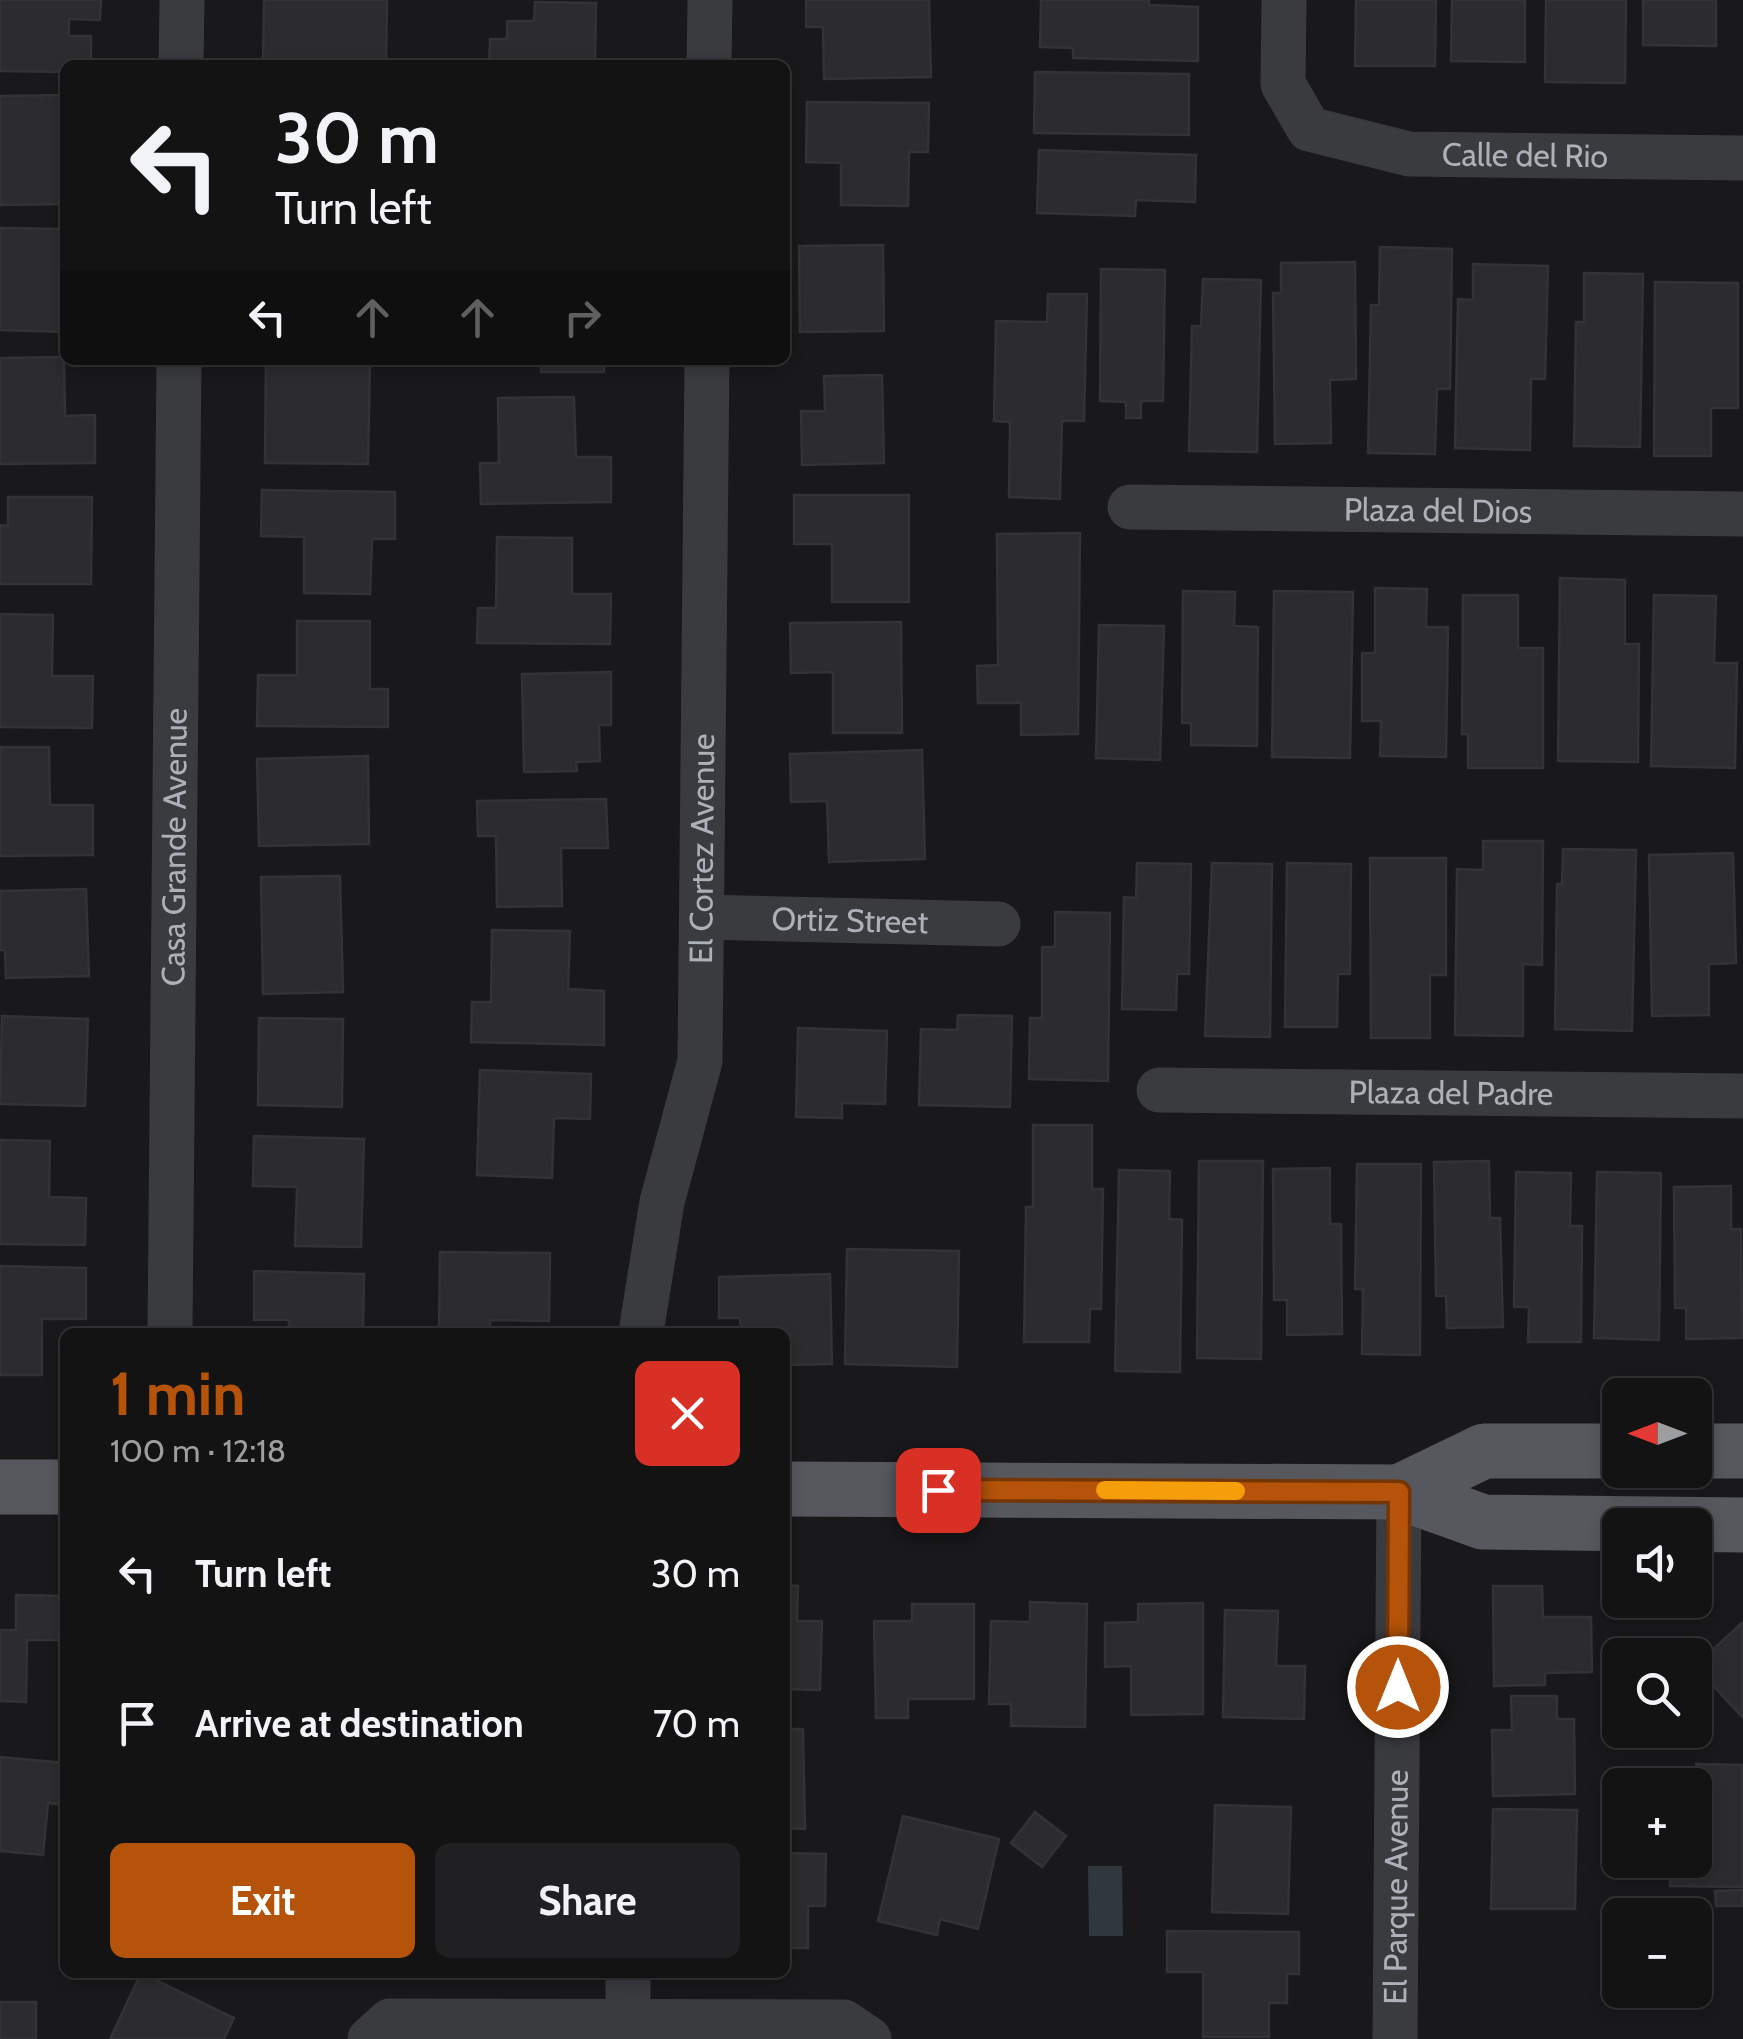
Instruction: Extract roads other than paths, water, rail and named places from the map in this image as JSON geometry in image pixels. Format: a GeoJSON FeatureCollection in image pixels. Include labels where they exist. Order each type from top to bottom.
{"type":"FeatureCollection","features":[{"type":"Feature","properties":{"kind":"main road"},"geometry":{"type":"LineString","coordinates":[[1399,1492],[1484,1451],[1602,1451]]}},
{"type":"Feature","properties":{"kind":"main road"},"geometry":{"type":"LineString","coordinates":[[1712,1451],[1743,1451]]}},
{"type":"Feature","properties":{"kind":"main road"},"geometry":{"type":"LineString","coordinates":[[0,1487],[60,1487]]}},
{"type":"Feature","properties":{"kind":"main road"},"geometry":{"type":"LineString","coordinates":[[790,1489],[1399,1492],[1483,1522],[1743,1525]]}},
{"type":"Feature","properties":{"kind":"street"},"geometry":{"type":"LineString","coordinates":[[181,60],[182,0]]}},
{"type":"Feature","properties":{"kind":"street"},"geometry":{"type":"LineString","coordinates":[[709,60],[710,0]]}},
{"type":"Feature","properties":{"kind":"street","name":"Calle del Rio"},"geometry":{"type":"LineString","coordinates":[[1284,0],[1283,84],[1309,129],[1409,154],[1743,158]]}},
{"type":"Feature","properties":{"kind":"street","name":"Casa Grande Avenue"},"geometry":{"type":"LineString","coordinates":[[170,1328],[179,365]]}},
{"type":"Feature","properties":{"kind":"street","name":"El Cortez Avenue"},"geometry":{"type":"LineString","coordinates":[[642,1328],[662,1202],[700,1061],[707,365]]}},
{"type":"Feature","properties":{"kind":"street","name":"Plaza del Dios"},"geometry":{"type":"LineString","coordinates":[[1130,507],[1743,514]]}},
{"type":"Feature","properties":{"kind":"street","name":"Ortiz Street"},"geometry":{"type":"LineString","coordinates":[[702,917],[998,924]]}},
{"type":"Feature","properties":{"kind":"street","name":"Plaza del Padre"},"geometry":{"type":"LineString","coordinates":[[1159,1090],[1743,1096]]}},
{"type":"Feature","properties":{"kind":"street","name":"El Parque Avenue"},"geometry":{"type":"LineString","coordinates":[[1395,2039],[1399,1492]]}},
{"type":"Feature","properties":{"kind":"street"},"geometry":{"type":"LineString","coordinates":[[628,1978],[628,2020]]}},
{"type":"Feature","properties":{"kind":"street"},"geometry":{"type":"LineString","coordinates":[[370,2039],[390,2021],[628,2020],[844,2022],[869,2039]]}}]}
